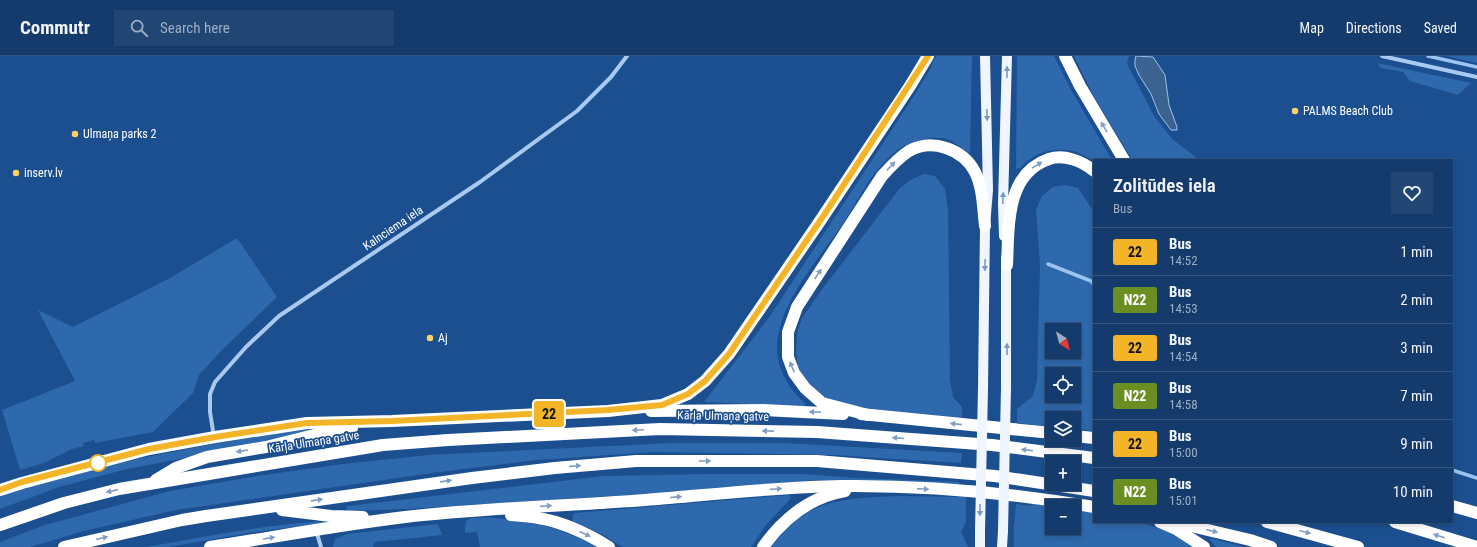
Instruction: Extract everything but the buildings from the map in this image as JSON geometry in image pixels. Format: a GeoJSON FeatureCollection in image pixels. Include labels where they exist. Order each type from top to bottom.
{"type":"FeatureCollection","features":[{"type":"Feature","properties":{"kind":"highway"},"geometry":{"type":"LineString","coordinates":[[0,490],[22,482],[149,449],[307,423],[392,421],[608,410],[662,405],[688,394],[705,381],[729,354],[818,224],[928,56]]}},
{"type":"Feature","properties":{"kind":"highway"},"geometry":{"type":"LineString","coordinates":[[1065,56],[1080,86],[1123,159]]}},
{"type":"Feature","properties":{"kind":"highway"},"geometry":{"type":"LineString","coordinates":[[868,415],[822,403],[805,388],[794,373],[788,357],[788,332],[796,306],[882,176],[899,158],[910,150],[934,145],[947,148],[963,157],[975,172],[979,183],[985,226]]}},
{"type":"Feature","properties":{"kind":"highway"},"geometry":{"type":"LineString","coordinates":[[1007,265],[1010,212],[1018,184],[1027,172],[1045,160],[1055,157],[1077,161],[1093,170]]}},
{"type":"Feature","properties":{"kind":"highway"},"geometry":{"type":"LineString","coordinates":[[608,410],[668,412],[763,410],[868,415],[1045,432]]}},
{"type":"Feature","properties":{"kind":"highway"},"geometry":{"type":"LineString","coordinates":[[150,484],[176,468],[207,457],[266,447],[318,434],[392,421]]}},
{"type":"Feature","properties":{"kind":"highway","name":"Kārļa Ulmaņa gatve"},"geometry":{"type":"LineString","coordinates":[[0,525],[64,503],[113,491],[383,445],[660,429],[817,432],[992,446],[1093,458]]}},
{"type":"Feature","properties":{"kind":"highway"},"geometry":{"type":"LineString","coordinates":[[1081,437],[1093,438]]}},
{"type":"Feature","properties":{"kind":"highway"},"geometry":{"type":"LineString","coordinates":[[64,547],[182,520],[472,478],[555,468],[636,462],[817,461],[995,476],[1093,491]]}},
{"type":"Feature","properties":{"kind":"highway"},"geometry":{"type":"LineString","coordinates":[[763,547],[785,521],[798,510],[811,502],[842,492],[884,486]]}},
{"type":"Feature","properties":{"kind":"highway"},"geometry":{"type":"LineString","coordinates":[[210,547],[404,517],[798,488],[884,486],[992,493],[1054,500],[1093,507]]}},
{"type":"Feature","properties":{"kind":"highway"},"geometry":{"type":"LineString","coordinates":[[1453,506],[1477,513]]}},
{"type":"Feature","properties":{"kind":"highway"},"geometry":{"type":"LineString","coordinates":[[265,508],[331,516],[404,517]]}},
{"type":"Feature","properties":{"kind":"highway"},"geometry":{"type":"LineString","coordinates":[[480,511],[539,518],[554,522],[585,534],[610,547]]}},
{"type":"Feature","properties":{"kind":"highway"},"geometry":{"type":"LineString","coordinates":[[1162,523],[1176,529],[1204,547]]}},
{"type":"Feature","properties":{"kind":"highway"},"geometry":{"type":"LineString","coordinates":[[1178,523],[1250,540],[1271,547]]}},
{"type":"Feature","properties":{"kind":"highway"},"geometry":{"type":"LineString","coordinates":[[1271,523],[1358,547]]}},
{"type":"Feature","properties":{"kind":"highway"},"geometry":{"type":"LineString","coordinates":[[1398,523],[1477,547]]}},
{"type":"Feature","properties":{"kind":"main road"},"geometry":{"type":"LineString","coordinates":[[980,547],[985,226],[988,190],[985,56]]}},
{"type":"Feature","properties":{"kind":"main road"},"geometry":{"type":"LineString","coordinates":[[1002,547],[1007,265],[1003,228],[1003,204],[1007,56]]}},
{"type":"Feature","properties":{"kind":"street","name":"Kalnciema iela"},"geometry":{"type":"LineString","coordinates":[[215,437],[210,412],[210,394],[215,382],[246,347],[279,316],[480,182],[571,116],[611,77],[627,56]]}},
{"type":"Feature","properties":{"kind":"street"},"geometry":{"type":"LineString","coordinates":[[1382,56],[1477,77]]}},
{"type":"Feature","properties":{"kind":"street"},"geometry":{"type":"LineString","coordinates":[[316,530],[321,547]]}},
{"type":"Feature","properties":{"kind":"shaded area"},"geometry":{"type":"Polygon","coordinates":[[[936,56],[972,56],[970,153],[946,139],[922,139],[903,146],[888,158],[875,173],[842,225],[802,281],[785,312],[780,328],[777,350],[781,369],[790,387],[806,405],[704,402],[768,319],[912,99],[936,56]]]}},
{"type":"Feature","properties":{"kind":"shaded area"},"geometry":{"type":"Polygon","coordinates":[[[1017,56],[1054,56],[1071,90],[1111,159],[1093,160],[1074,151],[1051,150],[1031,158],[1020,168],[1016,169],[1017,56]]]}},
{"type":"Feature","properties":{"kind":"shaded area"},"geometry":{"type":"Polygon","coordinates":[[[1074,56],[1129,56],[1127,64],[1154,116],[1172,139],[1199,159],[1131,159],[1093,95],[1074,56]]]}},
{"type":"Feature","properties":{"kind":"shaded area"},"geometry":{"type":"Polygon","coordinates":[[[1136,56],[1153,57],[1165,75],[1169,105],[1177,130],[1171,130],[1159,114],[1151,94],[1135,66],[1136,56]]]}},
{"type":"Feature","properties":{"kind":"shaded area"},"geometry":{"type":"Polygon","coordinates":[[[1447,56],[1477,56],[1477,63],[1447,56]]]}},
{"type":"Feature","properties":{"kind":"shaded area"},"geometry":{"type":"Polygon","coordinates":[[[1377,63],[1471,83],[1458,95],[1410,81],[1403,72],[1381,68],[1377,63]]]}},
{"type":"Feature","properties":{"kind":"shaded area"},"geometry":{"type":"Polygon","coordinates":[[[924,174],[935,176],[945,189],[948,211],[950,380],[953,397],[962,407],[962,419],[873,409],[825,398],[805,379],[798,368],[796,352],[797,333],[802,318],[823,288],[900,188],[912,179],[924,174]]]}},
{"type":"Feature","properties":{"kind":"shaded area"},"geometry":{"type":"Polygon","coordinates":[[[1065,185],[1078,188],[1093,210],[1093,431],[1081,430],[1081,411],[1045,411],[1045,426],[1017,423],[1017,409],[1033,396],[1037,380],[1040,265],[1036,209],[1042,196],[1053,187],[1065,185]]]}},
{"type":"Feature","properties":{"kind":"shaded area"},"geometry":{"type":"Polygon","coordinates":[[[237,238],[277,297],[221,351],[199,375],[193,393],[153,432],[95,443],[94,440],[83,443],[84,446],[72,449],[44,463],[20,470],[2,410],[75,381],[38,310],[73,327],[170,278],[237,238]]]}},
{"type":"Feature","properties":{"kind":"shaded area"},"geometry":{"type":"Polygon","coordinates":[[[306,427],[314,429],[271,442],[127,469],[59,487],[0,509],[0,496],[75,473],[152,456],[306,427]]]}},
{"type":"Feature","properties":{"kind":"shaded area"},"geometry":{"type":"Polygon","coordinates":[[[672,443],[784,443],[962,453],[961,463],[834,455],[653,452],[537,460],[432,473],[176,510],[84,531],[30,547],[0,547],[0,542],[45,525],[170,491],[257,476],[343,464],[429,455],[672,443]]]}},
{"type":"Feature","properties":{"kind":"shaded area"},"geometry":{"type":"Polygon","coordinates":[[[804,474],[857,478],[960,482],[959,484],[815,480],[659,493],[406,509],[348,511],[346,508],[348,506],[604,476],[804,474]]]}},
{"type":"Feature","properties":{"kind":"shaded area"},"geometry":{"type":"Polygon","coordinates":[[[789,495],[791,498],[765,526],[751,547],[623,547],[603,535],[572,522],[573,515],[575,513],[789,495]]]}},
{"type":"Feature","properties":{"kind":"shaded area"},"geometry":{"type":"Polygon","coordinates":[[[897,496],[966,497],[966,522],[961,532],[968,547],[771,547],[795,521],[821,506],[834,502],[859,498],[897,496]]]}},
{"type":"Feature","properties":{"kind":"shaded area"},"geometry":{"type":"Polygon","coordinates":[[[1016,504],[1030,506],[1033,504],[1045,505],[1045,535],[1081,535],[1081,511],[1093,513],[1093,523],[1141,523],[1173,535],[1193,547],[1014,547],[1016,504]]]}},
{"type":"Feature","properties":{"kind":"shaded area"},"geometry":{"type":"Polygon","coordinates":[[[471,518],[504,519],[536,524],[568,533],[598,547],[480,547],[477,532],[465,533],[466,521],[471,518]]]}},
{"type":"Feature","properties":{"kind":"shaded area"},"geometry":{"type":"Polygon","coordinates":[[[340,521],[254,532],[168,547],[146,547],[266,527],[340,521]]]}},
{"type":"Feature","properties":{"kind":"shaded area"},"geometry":{"type":"Polygon","coordinates":[[[438,524],[442,535],[375,542],[373,547],[333,547],[335,539],[347,534],[438,524]]]}},
{"type":"Feature","properties":{"kind":"shaded area"},"geometry":{"type":"Polygon","coordinates":[[[1209,539],[1244,547],[1216,547],[1209,539]]]}},
{"type":"Feature","properties":{"kind":"waterway"},"geometry":{"type":"LineString","coordinates":[[1428,56],[1477,67]]}},
{"type":"Feature","properties":{"kind":"waterway"},"geometry":{"type":"LineString","coordinates":[[1048,264],[1091,281],[1093,284]]}},
{"type":"Feature","properties":{"kind":"waterway"},"geometry":{"type":"LineString","coordinates":[[1453,470],[1477,478]]}},
{"type":"Feature","properties":{"kind":"bus line","name":"22"},"geometry":{"type":"LineString","coordinates":[[0,490],[22,482],[149,449],[307,423],[392,421],[608,410],[662,405],[688,394],[705,381],[729,354],[826,212],[927,60],[928,56]]}},
{"type":"Feature","properties":{"kind":"place","name":"PALMS Beach Club"},"geometry":{"type":"Point","coordinates":[1295,111]}},
{"type":"Feature","properties":{"kind":"place","name":"Ulmaņa parks 2"},"geometry":{"type":"Point","coordinates":[75,134]}},
{"type":"Feature","properties":{"kind":"place","name":"inserv.lv"},"geometry":{"type":"Point","coordinates":[16,173]}},
{"type":"Feature","properties":{"kind":"place","name":"Aj"},"geometry":{"type":"Point","coordinates":[430,338]}}]}
